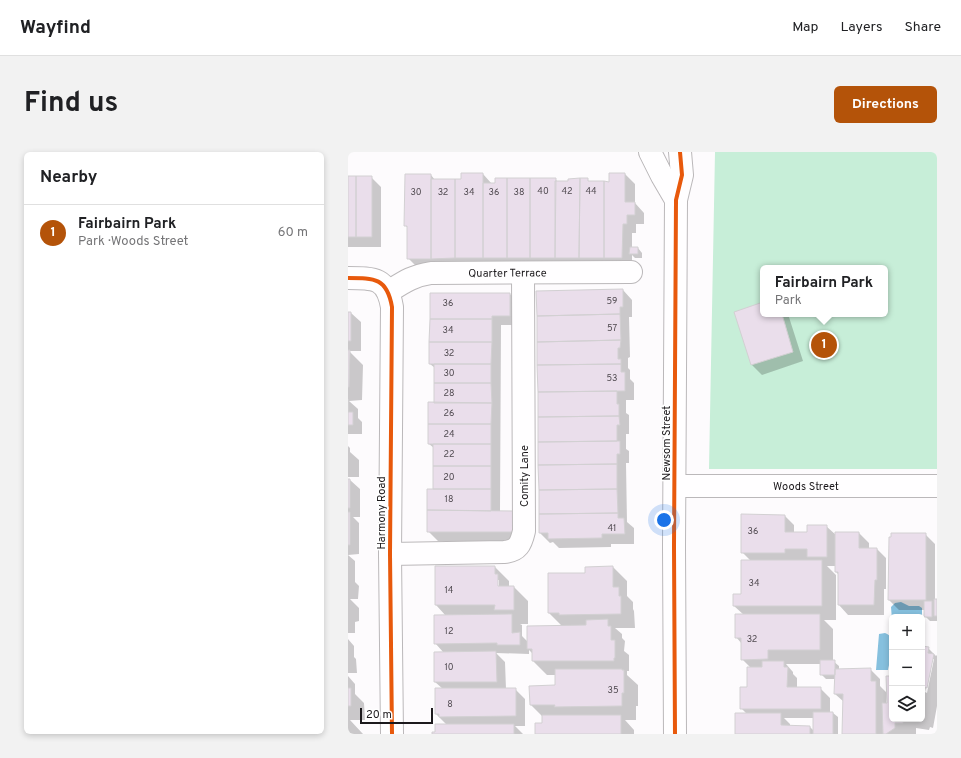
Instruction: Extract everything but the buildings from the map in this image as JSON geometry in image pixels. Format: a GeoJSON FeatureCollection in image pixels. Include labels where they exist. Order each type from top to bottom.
{"type":"FeatureCollection","features":[{"type":"Feature","properties":{"kind":"street"},"geometry":{"type":"LineString","coordinates":[[650,152],[676,200]]}},
{"type":"Feature","properties":{"kind":"street"},"geometry":{"type":"LineString","coordinates":[[654,152],[664,152]]}},
{"type":"Feature","properties":{"kind":"street","name":"Newsom Street"},"geometry":{"type":"LineString","coordinates":[[675,734],[676,200],[682,175],[680,152]]}},
{"type":"Feature","properties":{"kind":"street","name":"Quarter Terrace"},"geometry":{"type":"LineString","coordinates":[[388,292],[406,280],[418,275],[431,273],[632,272]]}},
{"type":"Feature","properties":{"kind":"street","name":"Comity Lane"},"geometry":{"type":"LineString","coordinates":[[390,554],[510,552],[515,550],[522,540],[524,531],[523,273]]}},
{"type":"Feature","properties":{"kind":"street"},"geometry":{"type":"LineString","coordinates":[[348,278],[366,278],[377,281],[385,287],[388,292]]}},
{"type":"Feature","properties":{"kind":"street","name":"Harmony Road"},"geometry":{"type":"LineString","coordinates":[[388,292],[392,308],[390,554],[392,734]]}},
{"type":"Feature","properties":{"kind":"street","name":"Woods Street"},"geometry":{"type":"LineString","coordinates":[[675,486],[937,486]]}},
{"type":"Feature","properties":{"kind":"green space"},"geometry":{"type":"Polygon","coordinates":[[[715,152],[937,152],[937,469],[709,469],[715,152]]]}},
{"type":"Feature","properties":{"kind":"water"},"geometry":{"type":"Polygon","coordinates":[[[901,602],[909,606],[919,606],[922,608],[922,614],[892,614],[891,607],[895,603],[901,602]]]}},
{"type":"Feature","properties":{"kind":"water"},"geometry":{"type":"Polygon","coordinates":[[[885,633],[889,635],[888,670],[876,670],[879,634],[885,633]]]}},
{"type":"Feature","properties":{"kind":"cycle path"},"geometry":{"type":"LineString","coordinates":[[675,734],[674,547],[676,200],[682,175],[680,152]]}},
{"type":"Feature","properties":{"kind":"cycle path"},"geometry":{"type":"LineString","coordinates":[[348,278],[366,278],[383,285],[390,297],[392,307],[390,554],[392,734]]}},
{"type":"Feature","properties":{"kind":"place","name":"Fairbairn Park"},"geometry":{"type":"Point","coordinates":[824,345]}}]}
